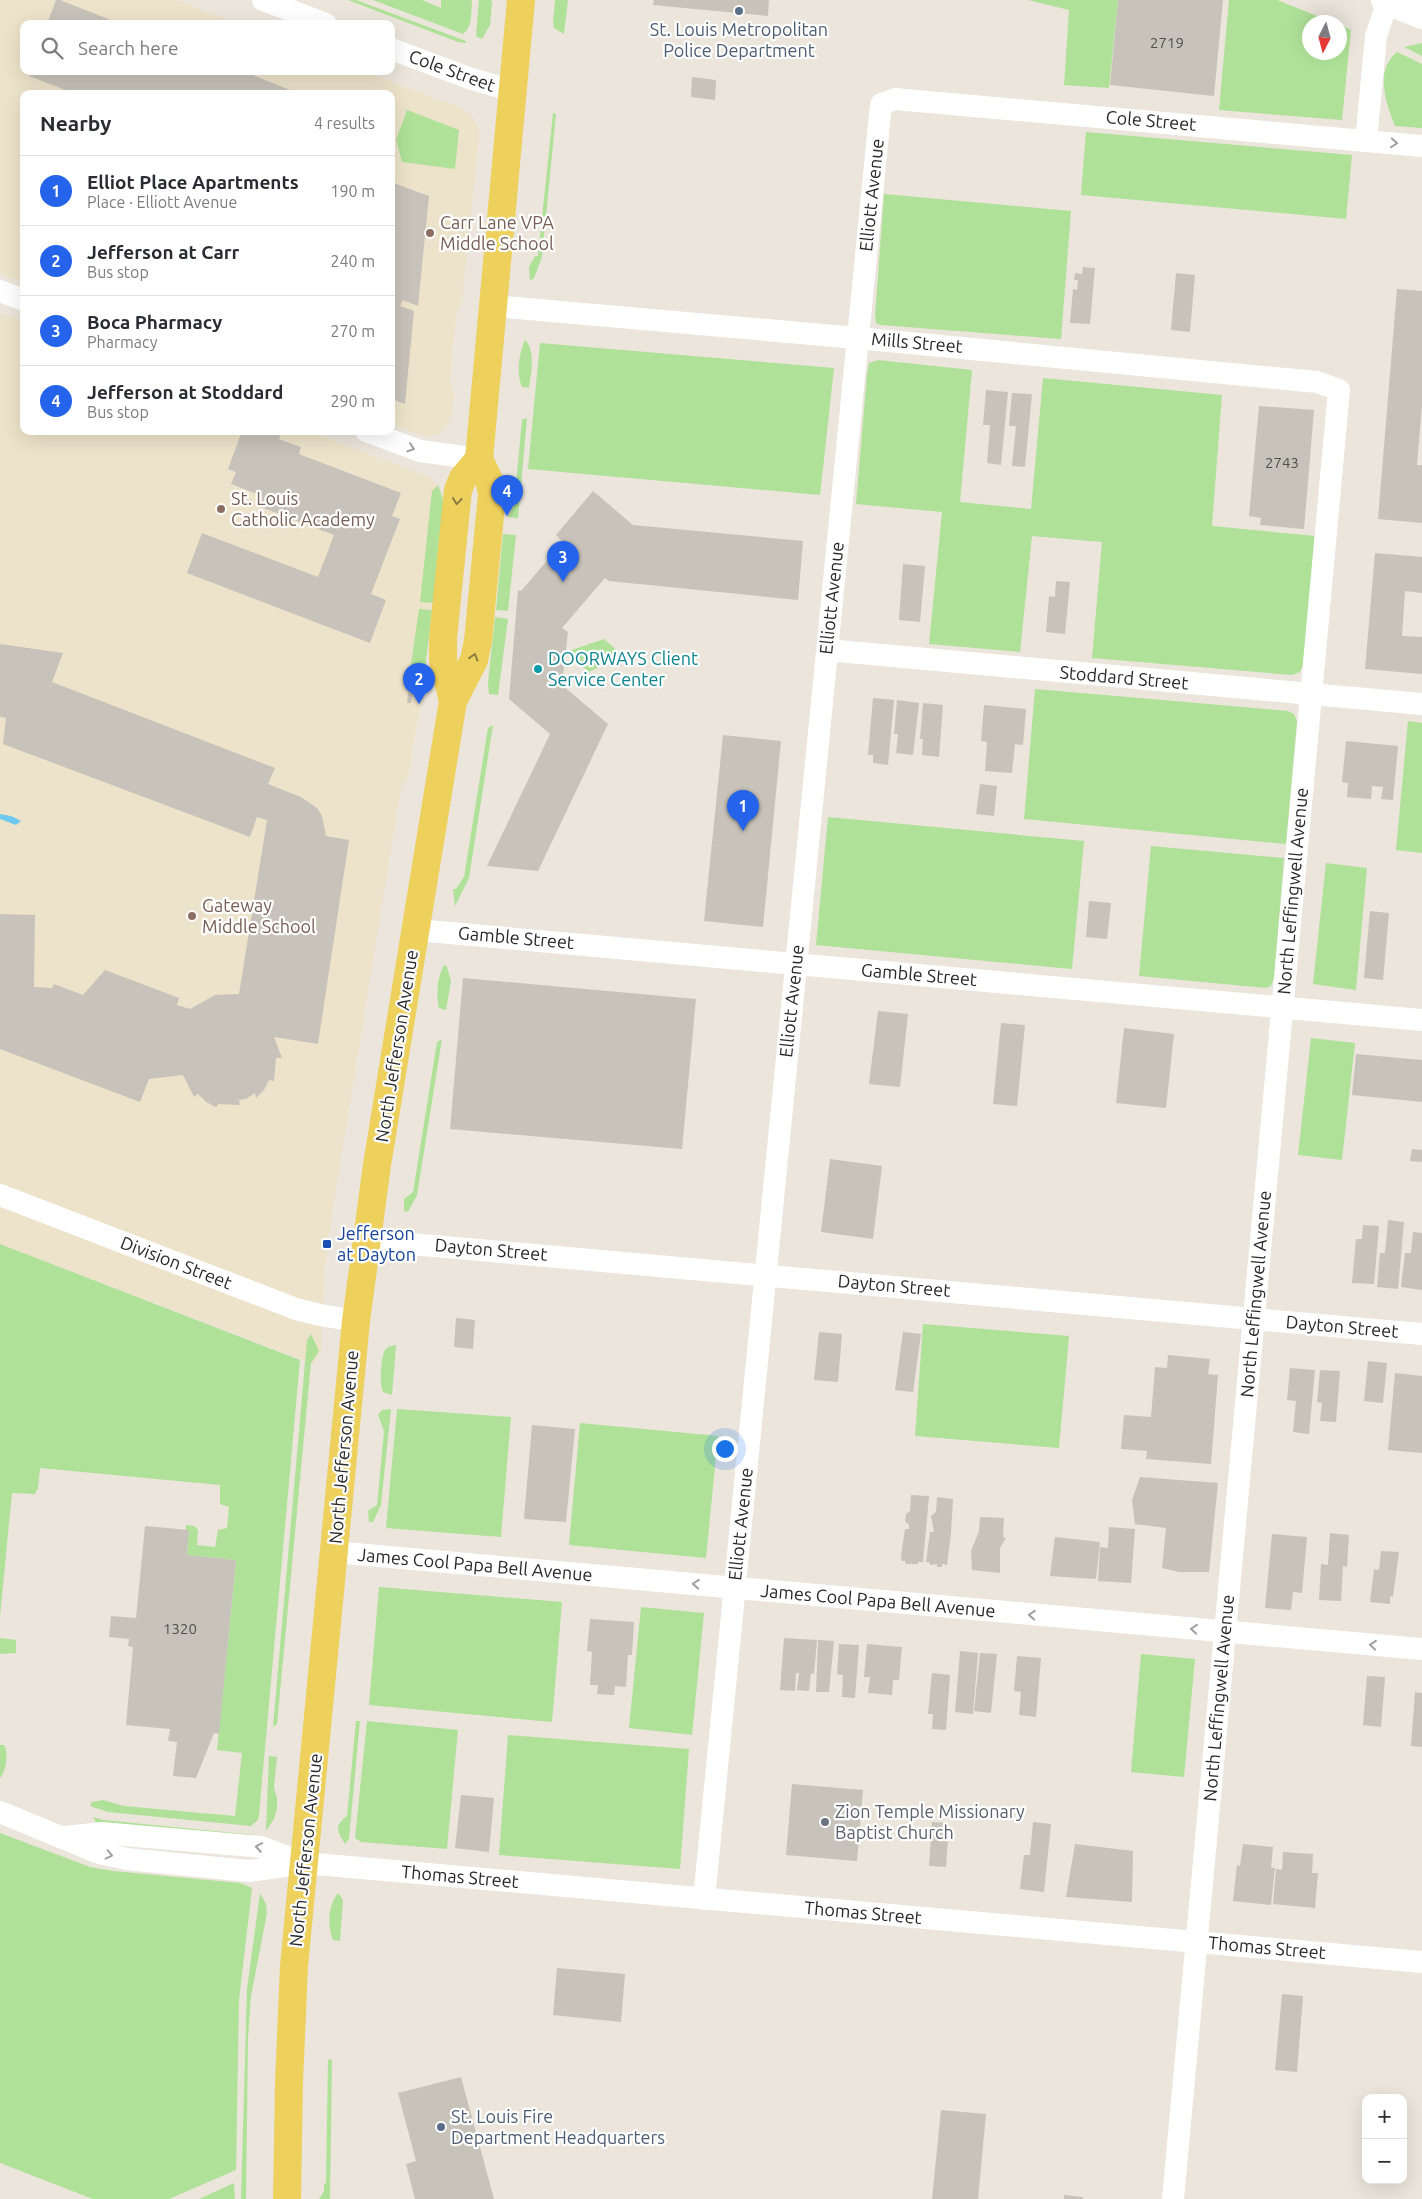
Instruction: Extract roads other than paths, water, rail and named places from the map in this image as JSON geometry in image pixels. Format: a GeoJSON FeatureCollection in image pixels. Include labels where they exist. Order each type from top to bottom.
{"type":"FeatureCollection","features":[{"type":"Feature","properties":{"kind":"main road"},"geometry":{"type":"LineString","coordinates":[[479,459],[521,0]]}},
{"type":"Feature","properties":{"kind":"main road"},"geometry":{"type":"LineString","coordinates":[[1386,0],[1422,15]]}},
{"type":"Feature","properties":{"kind":"main road","name":"North Jefferson Avenue"},"geometry":{"type":"LineString","coordinates":[[287,2199],[290,2039],[294,1966],[356,1321],[366,1240],[452,701],[443,660],[443,638],[458,490],[463,478],[479,459]]}},
{"type":"Feature","properties":{"kind":"street"},"geometry":{"type":"LineString","coordinates":[[263,0],[316,20]]}},
{"type":"Feature","properties":{"kind":"street"},"geometry":{"type":"LineString","coordinates":[[1366,141],[1376,36],[1386,0]]}},
{"type":"Feature","properties":{"kind":"street","name":"Cole Street"},"geometry":{"type":"LineString","coordinates":[[395,50],[469,78],[513,91]]}},
{"type":"Feature","properties":{"kind":"street","name":"Cole Street"},"geometry":{"type":"LineString","coordinates":[[881,104],[895,98],[1422,146]]}},
{"type":"Feature","properties":{"kind":"street","name":"Elliott Avenue"},"geometry":{"type":"LineString","coordinates":[[704,1899],[881,104]]}},
{"type":"Feature","properties":{"kind":"street"},"geometry":{"type":"LineString","coordinates":[[0,291],[20,298]]}},
{"type":"Feature","properties":{"kind":"street","name":"Mills Street"},"geometry":{"type":"LineString","coordinates":[[493,306],[858,338],[1317,382],[1339,390]]}},
{"type":"Feature","properties":{"kind":"street","name":"North Leffingwell Avenue"},"geometry":{"type":"LineString","coordinates":[[1173,2199],[1339,390]]}},
{"type":"Feature","properties":{"kind":"street"},"geometry":{"type":"LineString","coordinates":[[377,435],[420,451],[479,459]]}},
{"type":"Feature","properties":{"kind":"street","name":"Stoddard Street"},"geometry":{"type":"LineString","coordinates":[[827,650],[1422,704]]}},
{"type":"Feature","properties":{"kind":"street","name":"Gamble Street"},"geometry":{"type":"LineString","coordinates":[[416,930],[1422,1020]]}},
{"type":"Feature","properties":{"kind":"street","name":"Division Street"},"geometry":{"type":"LineString","coordinates":[[0,1195],[296,1309],[356,1321]]}},
{"type":"Feature","properties":{"kind":"street","name":"Dayton Street"},"geometry":{"type":"LineString","coordinates":[[366,1240],[1422,1334]]}},
{"type":"Feature","properties":{"kind":"street","name":"James Cool Papa Bell Avenue"},"geometry":{"type":"LineString","coordinates":[[334,1552],[1422,1649]]}},
{"type":"Feature","properties":{"kind":"street","name":"Thomas Street"},"geometry":{"type":"LineString","coordinates":[[0,1812],[64,1837],[102,1833],[260,1847],[305,1863],[1422,1962]]}},
{"type":"Feature","properties":{"kind":"water"},"geometry":{"type":"Polygon","coordinates":[[[0,814],[11,816],[21,821],[16,825],[0,819],[0,814]]]}},
{"type":"Feature","properties":{"kind":"place","name":"St. Louis Metropolitan Police Department"},"geometry":{"type":"Point","coordinates":[739,11]}},
{"type":"Feature","properties":{"kind":"place","name":"Carr Lane VPA Middle School"},"geometry":{"type":"Point","coordinates":[430,233]}},
{"type":"Feature","properties":{"kind":"place","name":"St. Louis Catholic Academy"},"geometry":{"type":"Point","coordinates":[221,509]}},
{"type":"Feature","properties":{"kind":"place","name":"Jefferson at Stoddard"},"geometry":{"type":"Point","coordinates":[507,516]}},
{"type":"Feature","properties":{"kind":"place","name":"Boca Pharmacy"},"geometry":{"type":"Point","coordinates":[563,582]}},
{"type":"Feature","properties":{"kind":"place","name":"DOORWAYS Client Service Center"},"geometry":{"type":"Point","coordinates":[538,669]}},
{"type":"Feature","properties":{"kind":"place","name":"Jefferson at Carr"},"geometry":{"type":"Point","coordinates":[419,704]}},
{"type":"Feature","properties":{"kind":"place","name":"Elliot Place Apartments"},"geometry":{"type":"Point","coordinates":[743,831]}},
{"type":"Feature","properties":{"kind":"place","name":"Gateway Middle School"},"geometry":{"type":"Point","coordinates":[192,916]}},
{"type":"Feature","properties":{"kind":"place","name":"Jefferson at Dayton"},"geometry":{"type":"Point","coordinates":[327,1244]}},
{"type":"Feature","properties":{"kind":"place","name":"Zion Temple Missionary Baptist Church"},"geometry":{"type":"Point","coordinates":[825,1822]}},
{"type":"Feature","properties":{"kind":"place","name":"St. Louis Fire Department Headquarters"},"geometry":{"type":"Point","coordinates":[441,2127]}}]}
